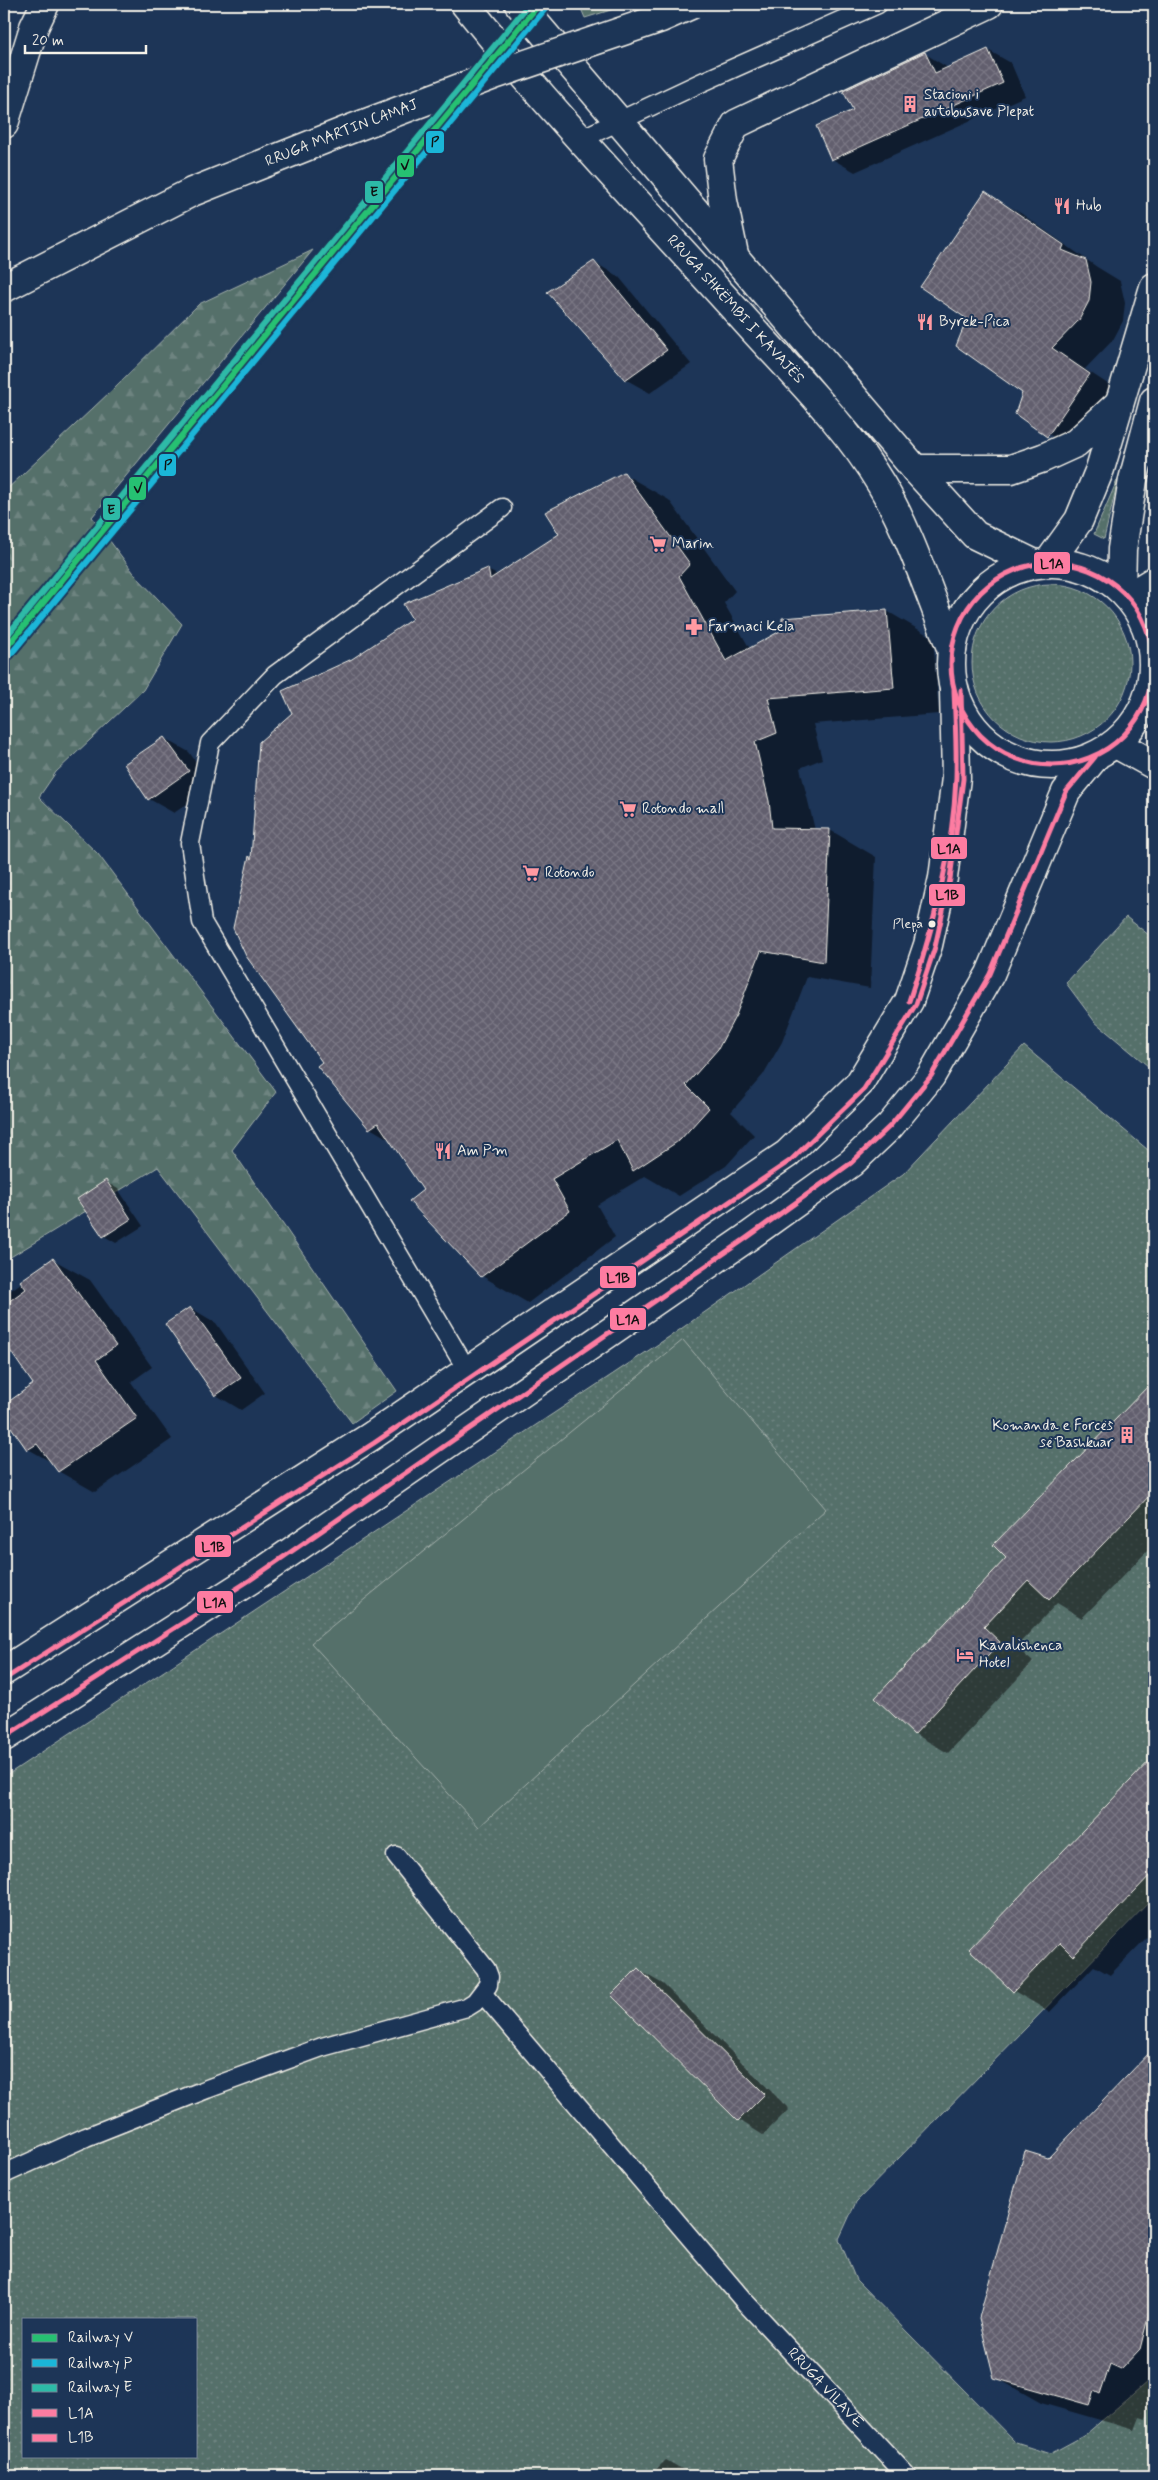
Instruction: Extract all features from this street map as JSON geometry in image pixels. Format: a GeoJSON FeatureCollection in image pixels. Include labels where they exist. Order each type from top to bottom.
{"type":"FeatureCollection","features":[{"type":"Feature","properties":{"kind":"main road"},"geometry":{"type":"LineString","coordinates":[[4,124],[34,27],[45,4]]}},
{"type":"Feature","properties":{"kind":"main road","name":"RRUGA SHKËMBI I KAVAJËS"},"geometry":{"type":"LineString","coordinates":[[465,4],[500,48],[839,425],[880,483],[895,509],[952,650]]}},
{"type":"Feature","properties":{"kind":"main road","name":"RRUGA SHKËMBI I KAVAJËS"},"geometry":{"type":"LineString","coordinates":[[519,4],[915,469],[975,535],[1041,563]]}},
{"type":"Feature","properties":{"kind":"main road","name":"RRUGA MARTIN CAMAJ"},"geometry":{"type":"LineString","coordinates":[[4,288],[192,192],[497,74],[661,18],[693,4]]}},
{"type":"Feature","properties":{"kind":"main road"},"geometry":{"type":"LineString","coordinates":[[735,259],[723,201],[718,159],[736,124],[989,4]]}},
{"type":"Feature","properties":{"kind":"main road"},"geometry":{"type":"LineString","coordinates":[[1041,563],[1079,520],[1100,469],[1117,405],[1154,287]]}},
{"type":"Feature","properties":{"kind":"main road"},"geometry":{"type":"LineString","coordinates":[[1124,593],[1122,549],[1132,480],[1154,401]]}},
{"type":"Feature","properties":{"kind":"main road"},"geometry":{"type":"LineString","coordinates":[[915,469],[1011,469],[1043,458],[1076,443],[1117,405]]}},
{"type":"Feature","properties":{"kind":"main road"},"geometry":{"type":"LineString","coordinates":[[4,1671],[370,1437],[787,1154],[859,1084],[909,1001],[928,945],[943,878],[956,778],[952,650],[961,619],[980,594],[1005,574],[1041,563],[1082,568],[1099,574],[1124,593],[1145,623],[1153,651],[1153,678],[1146,703],[1134,726],[1106,750],[1066,792],[990,974],[931,1076],[890,1126],[851,1163],[745,1239],[250,1580],[4,1737]]}},
{"type":"Feature","properties":{"kind":"main road"},"geometry":{"type":"LineString","coordinates":[[1124,593],[1154,581]]}},
{"type":"Feature","properties":{"kind":"main road"},"geometry":{"type":"LineString","coordinates":[[954,690],[969,722],[994,748],[1026,762],[1060,766],[1106,750],[1154,765]]}},
{"type":"Feature","properties":{"kind":"lane"},"geometry":{"type":"LineString","coordinates":[[581,139],[698,84],[878,4]]}},
{"type":"Feature","properties":{"kind":"lane"},"geometry":{"type":"LineString","coordinates":[[467,1370],[202,922],[190,844],[210,743],[275,675],[502,508]]}},
{"type":"Feature","properties":{"kind":"lane"},"geometry":{"type":"LineString","coordinates":[[4,2174],[86,2137],[207,2089],[322,2047],[467,2008],[483,1994],[489,1977],[486,1969],[396,1856]]}},
{"type":"Feature","properties":{"kind":"lane","name":"RRUGA VILAVE"},"geometry":{"type":"LineString","coordinates":[[483,1994],[744,2301],[907,2476]]}},
{"type":"Feature","properties":{"kind":"green space"},"geometry":{"type":"Polygon","coordinates":[[[579,4],[630,4],[585,18],[579,4]]]}},
{"type":"Feature","properties":{"kind":"green space"},"geometry":{"type":"Polygon","coordinates":[[[313,250],[92,517],[136,576],[182,624],[143,690],[56,772],[39,797],[98,854],[276,1092],[232,1150],[397,1391],[352,1423],[158,1167],[4,1261],[4,492],[110,392],[199,304],[313,250]]]}},
{"type":"Feature","properties":{"kind":"green space"},"geometry":{"type":"Polygon","coordinates":[[[1119,476],[1104,539],[1094,534],[1119,476]]]}},
{"type":"Feature","properties":{"kind":"green space"},"geometry":{"type":"Polygon","coordinates":[[[1051,584],[1081,590],[1095,597],[1107,607],[1117,619],[1124,633],[1130,663],[1124,693],[1117,707],[1107,719],[1095,729],[1081,736],[1051,742],[1021,736],[1007,729],[995,719],[985,707],[978,693],[972,663],[978,633],[985,619],[995,607],[1007,597],[1021,590],[1051,584]]]}},
{"type":"Feature","properties":{"kind":"green space"},"geometry":{"type":"Polygon","coordinates":[[[1126,917],[1154,939],[1154,1071],[1095,1022],[1066,983],[1126,917]]]}},
{"type":"Feature","properties":{"kind":"green space"},"geometry":{"type":"Polygon","coordinates":[[[1024,1046],[1154,1155],[1154,1897],[856,2202],[839,2239],[856,2280],[1016,2443],[1050,2454],[1085,2435],[1154,2376],[1154,2476],[4,2476],[4,1777],[675,1333],[903,1174],[1024,1046]]]}},
{"type":"Feature","properties":{"kind":"green space"},"geometry":{"type":"Polygon","coordinates":[[[683,1340],[826,1509],[479,1827],[311,1643],[683,1340]]]}},
{"type":"Feature","properties":{"kind":"building","name":"Stacioni i autobusave Plepat"},"geometry":{"type":"Polygon","coordinates":[[[988,49],[1003,83],[831,160],[816,126],[853,110],[843,91],[925,52],[935,73],[988,49]]]}},
{"type":"Feature","properties":{"kind":"building"},"geometry":{"type":"Polygon","coordinates":[[[985,191],[1064,245],[1062,250],[1086,260],[1091,282],[1089,301],[1079,320],[1052,348],[1090,374],[1047,437],[1015,414],[1022,393],[956,346],[967,319],[920,287],[985,191]]]}},
{"type":"Feature","properties":{"kind":"building"},"geometry":{"type":"Polygon","coordinates":[[[594,261],[667,350],[625,380],[547,292],[594,261]]]}},
{"type":"Feature","properties":{"kind":"building","name":"Rotondo"},"geometry":{"type":"Polygon","coordinates":[[[624,472],[690,564],[679,576],[726,661],[782,630],[782,618],[887,610],[894,688],[768,698],[777,733],[755,742],[769,801],[772,828],[830,829],[824,962],[761,951],[736,1015],[718,1049],[686,1085],[709,1108],[680,1140],[633,1171],[617,1140],[552,1179],[570,1211],[481,1277],[409,1201],[423,1190],[378,1123],[369,1129],[317,1066],[322,1062],[246,956],[233,928],[249,856],[251,859],[259,742],[292,713],[282,691],[352,659],[412,619],[403,604],[488,568],[490,579],[559,534],[545,512],[624,472]]]}},
{"type":"Feature","properties":{"kind":"building"},"geometry":{"type":"Polygon","coordinates":[[[164,737],[189,771],[148,800],[124,764],[164,737]]]}},
{"type":"Feature","properties":{"kind":"building"},"geometry":{"type":"Polygon","coordinates":[[[106,1180],[131,1219],[103,1237],[77,1199],[106,1180]]]}},
{"type":"Feature","properties":{"kind":"building"},"geometry":{"type":"Polygon","coordinates":[[[53,1258],[116,1346],[96,1360],[137,1418],[58,1472],[37,1444],[27,1450],[4,1417],[4,1405],[33,1384],[4,1342],[4,1305],[26,1289],[20,1281],[53,1258]]]}},
{"type":"Feature","properties":{"kind":"building"},"geometry":{"type":"Polygon","coordinates":[[[190,1307],[241,1378],[215,1396],[165,1324],[190,1307]]]}},
{"type":"Feature","properties":{"kind":"building","name":"Komanda e Forcës së Bashkuar"},"geometry":{"type":"Polygon","coordinates":[[[1154,1380],[1154,1491],[1049,1600],[1028,1580],[984,1627],[1000,1642],[914,1735],[875,1698],[1006,1558],[993,1545],[1154,1380]]]}},
{"type":"Feature","properties":{"kind":"building"},"geometry":{"type":"Polygon","coordinates":[[[1154,1756],[1154,1871],[1073,1956],[1060,1943],[1013,1992],[969,1949],[1154,1756]]]}},
{"type":"Feature","properties":{"kind":"building"},"geometry":{"type":"Polygon","coordinates":[[[638,1968],[765,2094],[738,2121],[611,1995],[638,1968]]]}},
{"type":"Feature","properties":{"kind":"building"},"geometry":{"type":"Polygon","coordinates":[[[1154,2048],[1154,2294],[1140,2349],[1121,2369],[1110,2364],[1100,2394],[1094,2391],[1089,2405],[994,2378],[979,2318],[1025,2151],[1048,2158],[1154,2048]]]}},
{"type":"Feature","properties":{"kind":"rail line","name":"E"},"geometry":{"type":"LineString","coordinates":[[4,639],[529,4]]}},
{"type":"Feature","properties":{"kind":"rail line","name":"V"},"geometry":{"type":"LineString","coordinates":[[4,650],[539,4]]}},
{"type":"Feature","properties":{"kind":"rail line","name":"P"},"geometry":{"type":"LineString","coordinates":[[10,655],[545,9]]}},
{"type":"Feature","properties":{"kind":"transit line","name":"L1A"},"geometry":{"type":"LineString","coordinates":[[1052,563],[1072,565],[1100,575],[1116,586],[1130,600],[1145,625],[1151,644],[1153,664],[1151,684],[1141,712],[1130,728],[1116,742],[1091,757],[1072,763],[1052,765],[1032,763],[1004,753],[988,742],[974,728],[959,703],[953,684],[951,664],[953,644],[963,616],[974,600],[988,586],[1013,571],[1032,565],[1052,563]]}},
{"type":"Feature","properties":{"kind":"transit line","name":"L1A"},"geometry":{"type":"LineString","coordinates":[[909,1001],[934,918],[951,835],[956,778],[954,690]]}},
{"type":"Feature","properties":{"kind":"transit line","name":"L1B"},"geometry":{"type":"LineString","coordinates":[[8,1677],[374,1443],[791,1160],[864,1089],[916,1004],[935,947],[950,879],[963,779],[961,690]]}},
{"type":"Feature","properties":{"kind":"transit line","name":"L1A"},"geometry":{"type":"LineString","coordinates":[[4,1737],[250,1580],[745,1239],[851,1163],[890,1126],[931,1076],[990,974],[1066,792],[1095,757]]}},
{"type":"Feature","properties":{"kind":"place","name":"Stacioni i autobusave Plepat"},"geometry":{"type":"Point","coordinates":[910,104]}},
{"type":"Feature","properties":{"kind":"place","name":"Hub"},"geometry":{"type":"Point","coordinates":[1062,206]}},
{"type":"Feature","properties":{"kind":"place","name":"Byrek-Pica"},"geometry":{"type":"Point","coordinates":[925,322]}},
{"type":"Feature","properties":{"kind":"place","name":"Marin"},"geometry":{"type":"Point","coordinates":[658,544]}},
{"type":"Feature","properties":{"kind":"place","name":"Farmaci Kela"},"geometry":{"type":"Point","coordinates":[694,627]}},
{"type":"Feature","properties":{"kind":"place","name":"Rotondo mall"},"geometry":{"type":"Point","coordinates":[628,809]}},
{"type":"Feature","properties":{"kind":"place","name":"Rotondo"},"geometry":{"type":"Point","coordinates":[531,873]}},
{"type":"Feature","properties":{"kind":"place","name":"Plepa"},"geometry":{"type":"Point","coordinates":[932,924]}},
{"type":"Feature","properties":{"kind":"place","name":"Am Pm"},"geometry":{"type":"Point","coordinates":[443,1151]}},
{"type":"Feature","properties":{"kind":"place","name":"Komanda e Forcës së Bashkuar"},"geometry":{"type":"Point","coordinates":[1127,1435]}},
{"type":"Feature","properties":{"kind":"place","name":"Kavalishenca Hotel"},"geometry":{"type":"Point","coordinates":[965,1655]}}]}
